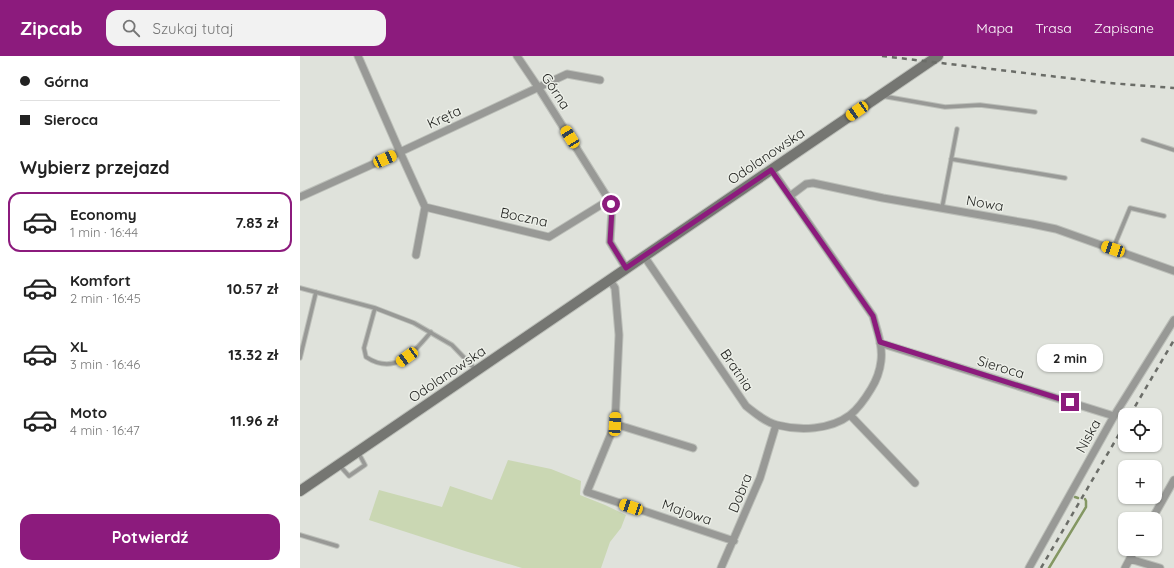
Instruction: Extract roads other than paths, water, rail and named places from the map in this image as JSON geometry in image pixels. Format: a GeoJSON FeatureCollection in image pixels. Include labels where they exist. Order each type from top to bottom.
{"type":"FeatureCollection","features":[{"type":"Feature","properties":{"kind":"main road","name":"Odolanowska"},"geometry":{"type":"LineString","coordinates":[[300,491],[938,56]]}},
{"type":"Feature","properties":{"kind":"street"},"geometry":{"type":"LineString","coordinates":[[358,56],[425,207],[416,255]]}},
{"type":"Feature","properties":{"kind":"street","name":"Górna"},"geometry":{"type":"LineString","coordinates":[[517,56],[609,200],[612,209],[610,242],[626,268]]}},
{"type":"Feature","properties":{"kind":"street","name":"Kręta"},"geometry":{"type":"LineString","coordinates":[[300,197],[567,74],[600,80]]}},
{"type":"Feature","properties":{"kind":"street","name":"Bratnia"},"geometry":{"type":"LineString","coordinates":[[644,256],[746,406],[776,425],[798,429],[815,428],[834,423],[850,416],[864,401],[874,383],[881,361],[880,342],[873,316],[771,170]]}},
{"type":"Feature","properties":{"kind":"street","name":"Nowa"},"geometry":{"type":"LineString","coordinates":[[790,196],[806,184],[813,183],[1056,230],[1174,271]]}},
{"type":"Feature","properties":{"kind":"street","name":"Boczna"},"geometry":{"type":"LineString","coordinates":[[425,207],[549,237],[609,200]]}},
{"type":"Feature","properties":{"kind":"street"},"geometry":{"type":"LineString","coordinates":[[610,280],[615,288],[619,335],[615,424],[693,448]]}},
{"type":"Feature","properties":{"kind":"street","name":"Niska"},"geometry":{"type":"LineString","coordinates":[[1029,568],[1114,416],[1174,320]]}},
{"type":"Feature","properties":{"kind":"street","name":"Sieroca"},"geometry":{"type":"LineString","coordinates":[[880,342],[1114,416]]}},
{"type":"Feature","properties":{"kind":"street"},"geometry":{"type":"LineString","coordinates":[[850,416],[914,483]]}},
{"type":"Feature","properties":{"kind":"street","name":"Majowa"},"geometry":{"type":"LineString","coordinates":[[615,424],[587,492],[734,541]]}},
{"type":"Feature","properties":{"kind":"street","name":"Dobra"},"geometry":{"type":"LineString","coordinates":[[722,568],[760,478],[776,425]]}},
{"type":"Feature","properties":{"kind":"street"},"geometry":{"type":"LineString","coordinates":[[1156,512],[1174,481]]}},
{"type":"Feature","properties":{"kind":"street"},"geometry":{"type":"LineString","coordinates":[[1125,568],[1132,556]]}},
{"type":"Feature","properties":{"kind":"street"},"geometry":{"type":"LineString","coordinates":[[1130,559],[1160,568]]}},
{"type":"Feature","properties":{"kind":"lane"},"geometry":{"type":"LineString","coordinates":[[879,96],[945,107],[980,105],[1035,112]]}},
{"type":"Feature","properties":{"kind":"lane"},"geometry":{"type":"LineString","coordinates":[[942,208],[957,129]]}},
{"type":"Feature","properties":{"kind":"lane"},"geometry":{"type":"LineString","coordinates":[[1143,140],[1174,150]]}},
{"type":"Feature","properties":{"kind":"lane"},"geometry":{"type":"LineString","coordinates":[[951,159],[1065,178]]}},
{"type":"Feature","properties":{"kind":"lane"},"geometry":{"type":"LineString","coordinates":[[1113,249],[1130,208],[1164,216]]}},
{"type":"Feature","properties":{"kind":"lane"},"geometry":{"type":"LineString","coordinates":[[300,288],[375,308],[414,322],[452,345],[477,371]]}},
{"type":"Feature","properties":{"kind":"lane"},"geometry":{"type":"LineString","coordinates":[[300,358],[316,292]]}},
{"type":"Feature","properties":{"kind":"lane"},"geometry":{"type":"LineString","coordinates":[[375,308],[364,348],[366,357],[374,362],[383,364],[398,363],[415,350],[431,332]]}},
{"type":"Feature","properties":{"kind":"lane"},"geometry":{"type":"LineString","coordinates":[[339,465],[349,476],[365,465],[358,452]]}},
{"type":"Feature","properties":{"kind":"lane"},"geometry":{"type":"LineString","coordinates":[[300,535],[337,546]]}},
{"type":"Feature","properties":{"kind":"waterway"},"geometry":{"type":"LineString","coordinates":[[1049,568],[1086,507],[1085,499]]}},
{"type":"Feature","properties":{"kind":"railway"},"geometry":{"type":"LineString","coordinates":[[882,56],[1109,83],[1174,88]]}},
{"type":"Feature","properties":{"kind":"railway"},"geometry":{"type":"LineString","coordinates":[[1134,408],[1174,340]]}},
{"type":"Feature","properties":{"kind":"railway"},"geometry":{"type":"LineString","coordinates":[[1041,568],[1118,436]]}}]}
